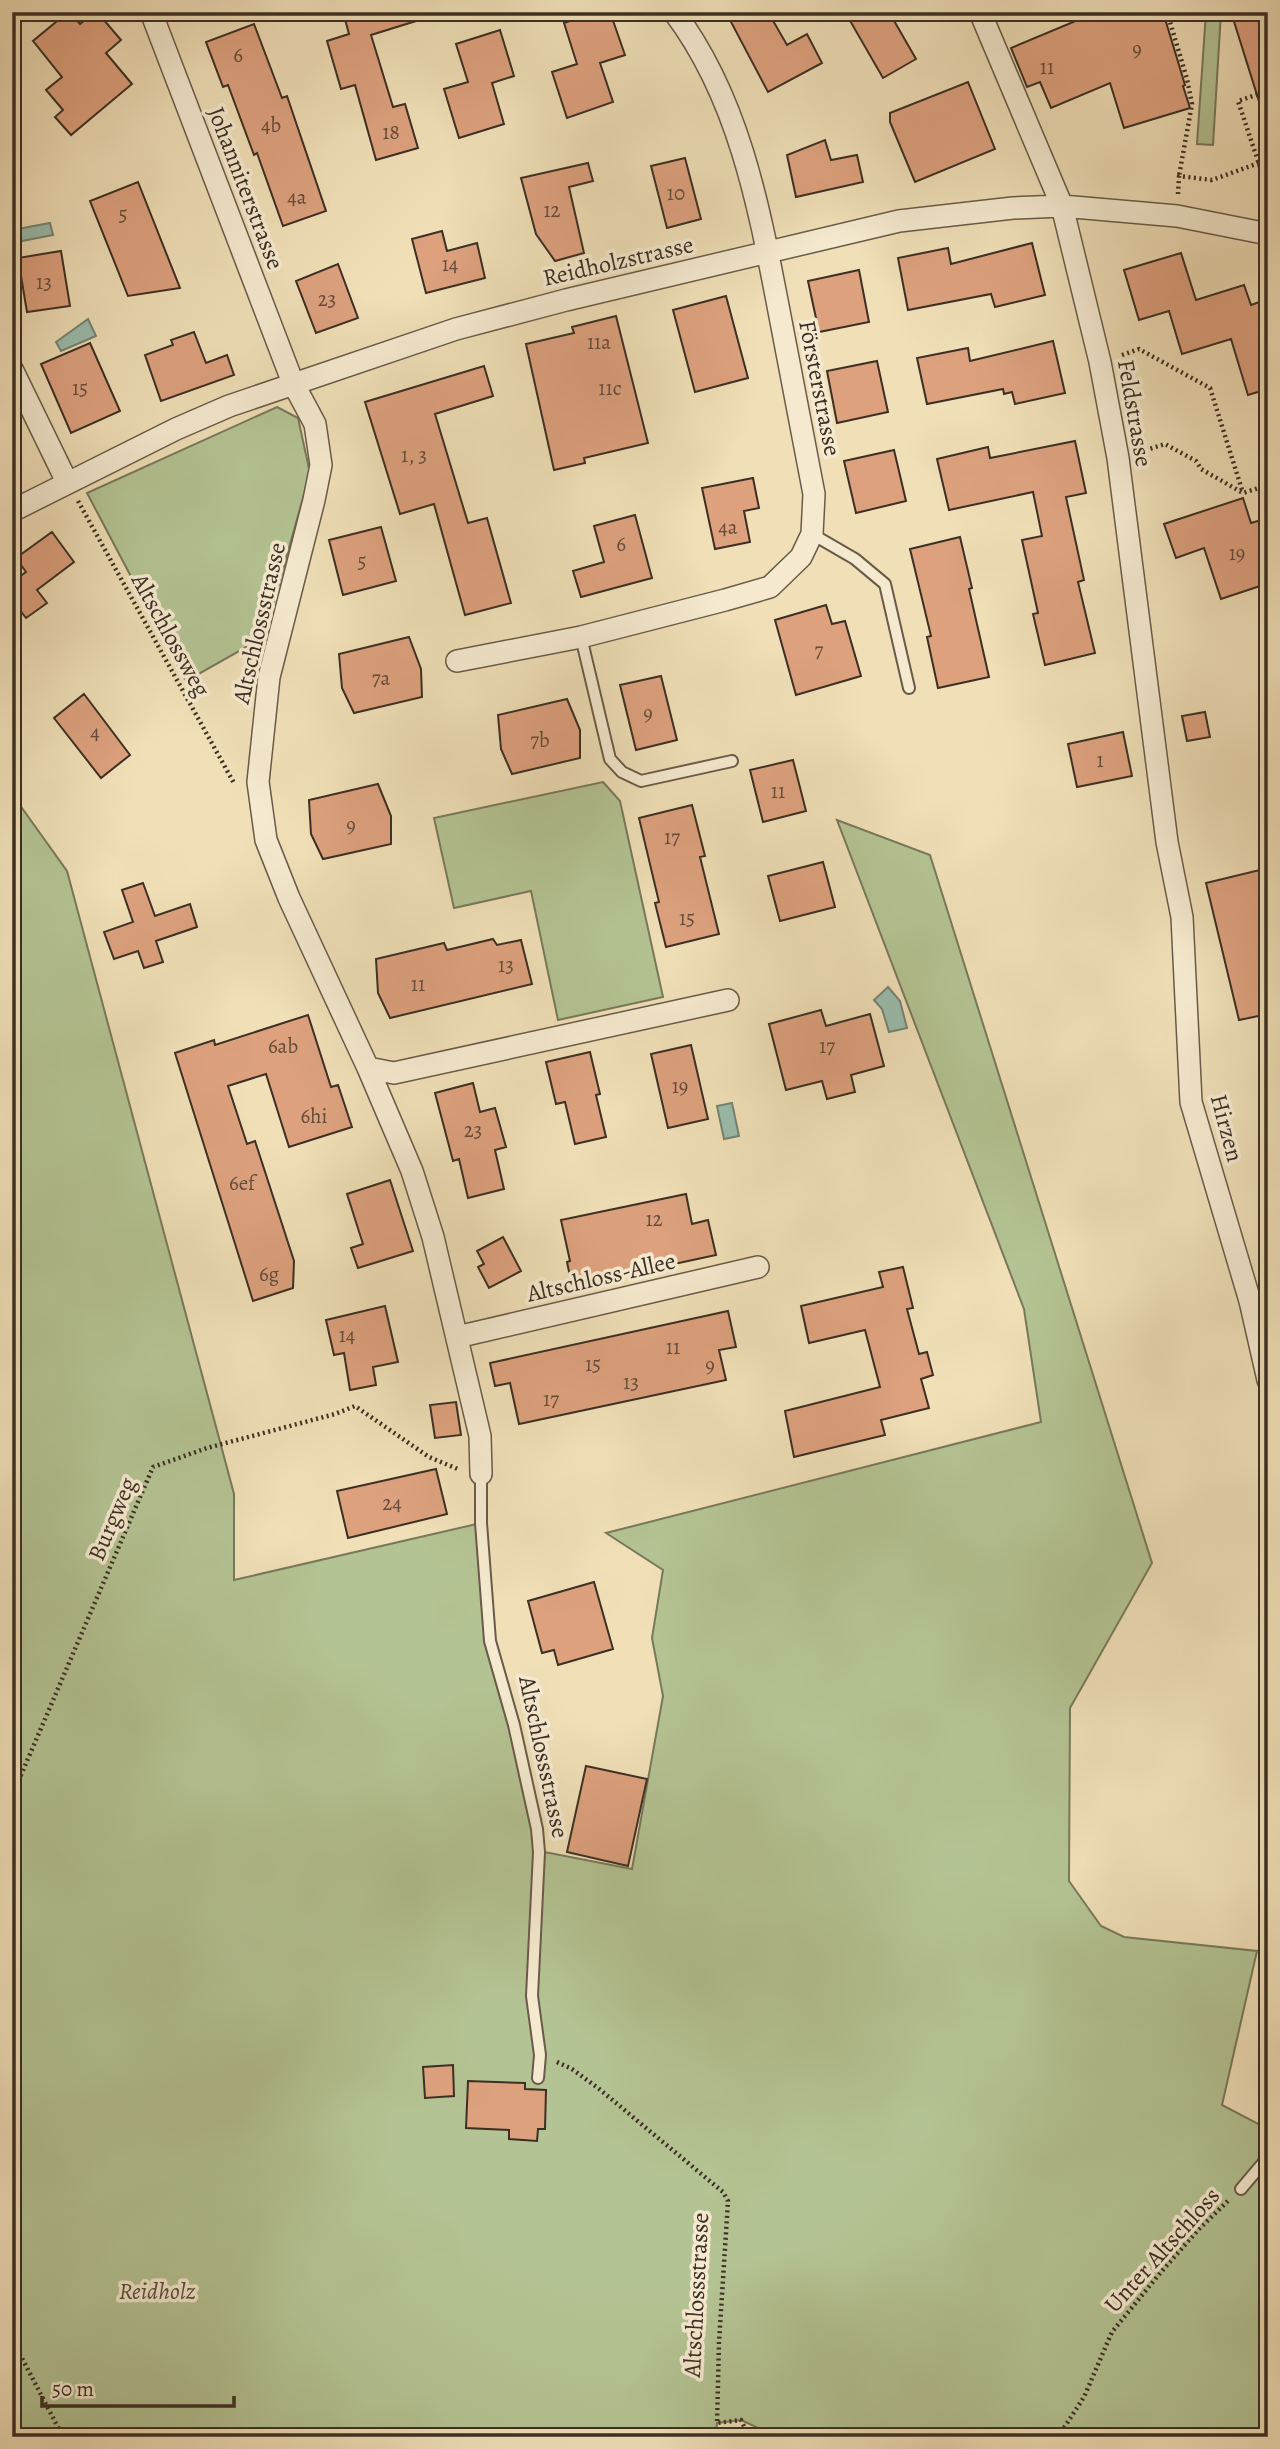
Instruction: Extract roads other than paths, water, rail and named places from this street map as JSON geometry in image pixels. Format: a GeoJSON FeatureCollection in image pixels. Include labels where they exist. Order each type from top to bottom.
{"type":"FeatureCollection","features":[{"type":"Feature","properties":{"kind":"street","name":"Johanniterstrasse"},"geometry":{"type":"LineString","coordinates":[[151,12],[293,383]]}},
{"type":"Feature","properties":{"kind":"street"},"geometry":{"type":"LineString","coordinates":[[674,12],[702,55],[738,134],[768,253]]}},
{"type":"Feature","properties":{"kind":"street","name":"Feldstrasse"},"geometry":{"type":"LineString","coordinates":[[980,12],[1062,205],[1100,362],[1118,458],[1167,842]]}},
{"type":"Feature","properties":{"kind":"street","name":"Reidholzstrasse"},"geometry":{"type":"LineString","coordinates":[[12,511],[176,429],[293,383],[456,329],[566,300],[899,221],[1062,205],[1177,216],[1268,234]]}},
{"type":"Feature","properties":{"kind":"street","name":"Försterstrasse"},"geometry":{"type":"LineString","coordinates":[[457,661],[582,636],[725,600],[771,586],[801,557],[812,534],[814,494],[768,253]]}},
{"type":"Feature","properties":{"kind":"street"},"geometry":{"type":"LineString","coordinates":[[12,369],[67,482]]}},
{"type":"Feature","properties":{"kind":"street","name":"Altschlossstrasse"},"geometry":{"type":"LineString","coordinates":[[293,383],[315,424],[321,465],[269,677],[258,782],[266,840],[289,898],[369,1068],[412,1171],[433,1237],[481,1436],[481,1474]]}},
{"type":"Feature","properties":{"kind":"street","name":"Hirzen"},"geometry":{"type":"LineString","coordinates":[[1167,842],[1182,917],[1191,1102],[1250,1301],[1268,1380]]}},
{"type":"Feature","properties":{"kind":"street"},"geometry":{"type":"LineString","coordinates":[[369,1068],[394,1073],[728,1000]]}},
{"type":"Feature","properties":{"kind":"street","name":"Altschloss-Allee"},"geometry":{"type":"LineString","coordinates":[[457,1337],[758,1267]]}},
{"type":"Feature","properties":{"kind":"lane"},"geometry":{"type":"LineString","coordinates":[[812,534],[855,559],[886,584],[909,688]]}},
{"type":"Feature","properties":{"kind":"lane"},"geometry":{"type":"LineString","coordinates":[[582,636],[610,759],[622,772],[641,781],[732,761]]}},
{"type":"Feature","properties":{"kind":"lane","name":"Altschlossstrasse"},"geometry":{"type":"LineString","coordinates":[[481,1474],[481,1522],[489,1641],[514,1725],[537,1829],[539,1852],[532,1996],[540,2055],[538,2078]]}},
{"type":"Feature","properties":{"kind":"lane"},"geometry":{"type":"LineString","coordinates":[[1241,2189],[1268,2157]]}},
{"type":"Feature","properties":{"kind":"park label","name":"Reidholz"},"geometry":{"type":"Point","coordinates":[157,2291]}}]}
